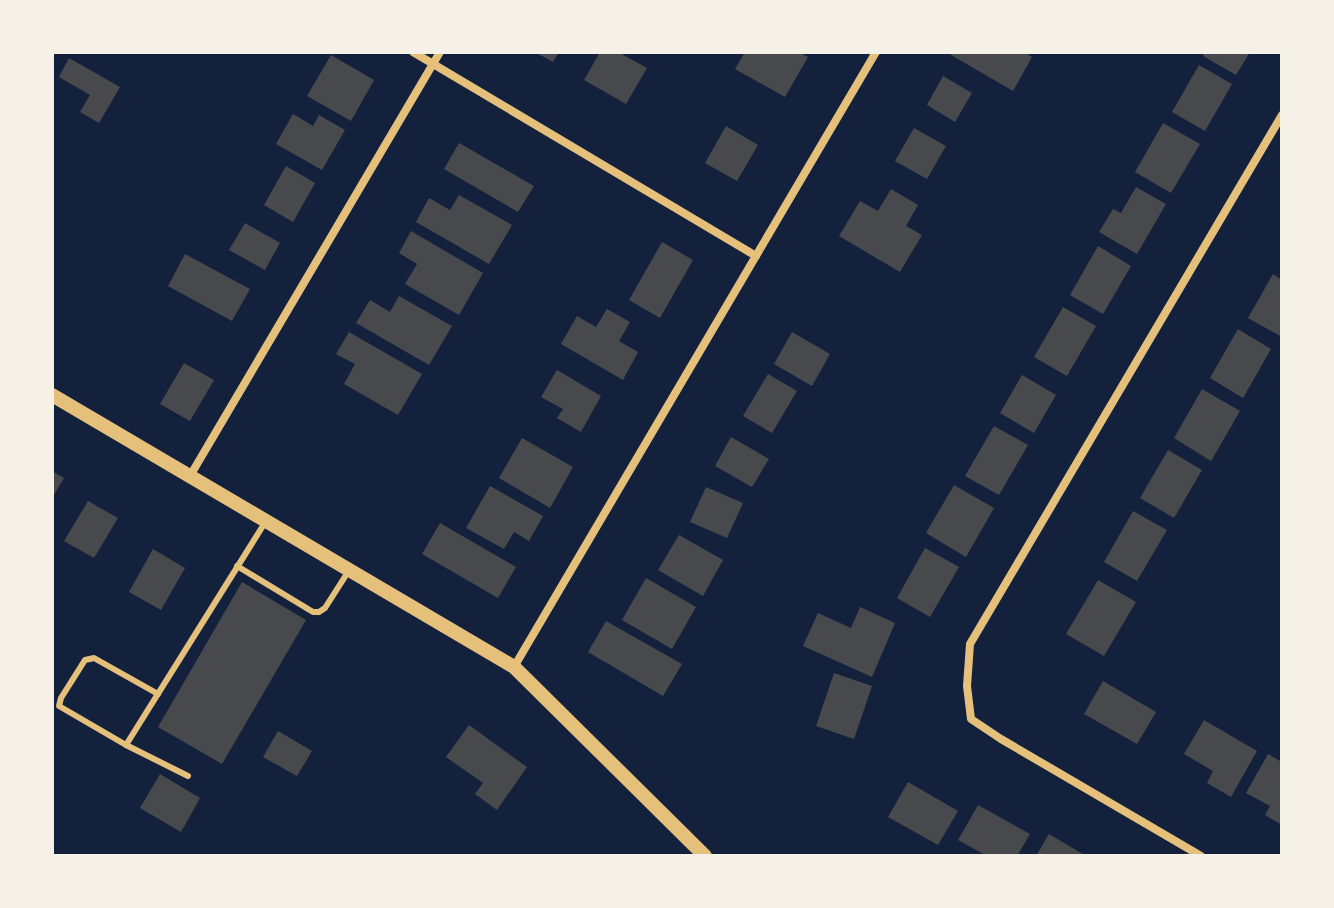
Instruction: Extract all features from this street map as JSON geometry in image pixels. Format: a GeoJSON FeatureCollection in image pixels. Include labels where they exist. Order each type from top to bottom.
{"type":"FeatureCollection","features":[{"type":"Feature","properties":{"kind":"street"},"geometry":{"type":"LineString","coordinates":[[413,52],[756,256]]}},
{"type":"Feature","properties":{"kind":"street"},"geometry":{"type":"LineString","coordinates":[[190,476],[440,52]]}},
{"type":"Feature","properties":{"kind":"street"},"geometry":{"type":"LineString","coordinates":[[514,667],[876,52]]}},
{"type":"Feature","properties":{"kind":"street"},"geometry":{"type":"LineString","coordinates":[[1201,856],[971,719],[967,686],[970,644],[1282,115]]}},
{"type":"Feature","properties":{"kind":"street"},"geometry":{"type":"LineString","coordinates":[[52,395],[514,667],[705,856]]}},
{"type":"Feature","properties":{"kind":"lane"},"geometry":{"type":"LineString","coordinates":[[126,745],[266,521]]}},
{"type":"Feature","properties":{"kind":"lane"},"geometry":{"type":"LineString","coordinates":[[237,566],[313,612],[325,608],[349,570]]}},
{"type":"Feature","properties":{"kind":"lane"},"geometry":{"type":"LineString","coordinates":[[158,694],[94,658],[85,660],[59,706],[188,776]]}},
{"type":"Feature","properties":{"kind":"building"},"geometry":{"type":"Polygon","coordinates":[[[535,52],[559,52],[553,62],[535,52]]]}},
{"type":"Feature","properties":{"kind":"building"},"geometry":{"type":"Polygon","coordinates":[[[600,52],[618,52],[647,68],[626,104],[584,80],[600,52]]]}},
{"type":"Feature","properties":{"kind":"building"},"geometry":{"type":"Polygon","coordinates":[[[745,52],[799,52],[808,57],[785,97],[735,69],[745,52]]]}},
{"type":"Feature","properties":{"kind":"building"},"geometry":{"type":"Polygon","coordinates":[[[953,52],[1024,52],[1032,57],[1013,91],[951,55],[953,52]]]}},
{"type":"Feature","properties":{"kind":"building"},"geometry":{"type":"Polygon","coordinates":[[[1205,52],[1250,52],[1236,75],[1203,56],[1205,52]]]}},
{"type":"Feature","properties":{"kind":"building"},"geometry":{"type":"Polygon","coordinates":[[[331,55],[374,80],[351,121],[307,96],[331,55]]]}},
{"type":"Feature","properties":{"kind":"building"},"geometry":{"type":"Polygon","coordinates":[[[69,58],[120,87],[99,123],[80,112],[90,95],[59,77],[69,58]]]}},
{"type":"Feature","properties":{"kind":"building"},"geometry":{"type":"Polygon","coordinates":[[[1199,65],[1232,84],[1205,131],[1172,112],[1199,65]]]}},
{"type":"Feature","properties":{"kind":"building"},"geometry":{"type":"Polygon","coordinates":[[[943,76],[972,93],[955,122],[927,105],[943,76]]]}},
{"type":"Feature","properties":{"kind":"building"},"geometry":{"type":"Polygon","coordinates":[[[293,114],[313,126],[319,115],[345,130],[322,170],[276,144],[293,114]]]}},
{"type":"Feature","properties":{"kind":"building"},"geometry":{"type":"Polygon","coordinates":[[[1163,123],[1200,144],[1171,193],[1135,172],[1163,123]]]}},
{"type":"Feature","properties":{"kind":"building"},"geometry":{"type":"Polygon","coordinates":[[[726,126],[758,145],[737,181],[705,163],[726,126]]]}},
{"type":"Feature","properties":{"kind":"building"},"geometry":{"type":"Polygon","coordinates":[[[914,128],[946,146],[927,179],[895,161],[914,128]]]}},
{"type":"Feature","properties":{"kind":"building"},"geometry":{"type":"Polygon","coordinates":[[[459,143],[534,186],[518,212],[444,169],[459,143]]]}},
{"type":"Feature","properties":{"kind":"building"},"geometry":{"type":"Polygon","coordinates":[[[286,166],[315,183],[293,222],[264,205],[286,166]]]}},
{"type":"Feature","properties":{"kind":"building"},"geometry":{"type":"Polygon","coordinates":[[[1136,187],[1166,204],[1137,254],[1099,232],[1113,209],[1121,213],[1136,187]]]}},
{"type":"Feature","properties":{"kind":"building"},"geometry":{"type":"Polygon","coordinates":[[[891,189],[918,205],[906,226],[922,235],[900,272],[839,236],[860,201],[878,211],[891,189]]]}},
{"type":"Feature","properties":{"kind":"building"},"geometry":{"type":"Polygon","coordinates":[[[459,195],[512,225],[489,264],[416,222],[429,198],[450,210],[459,195]]]}},
{"type":"Feature","properties":{"kind":"building"},"geometry":{"type":"Polygon","coordinates":[[[245,223],[280,243],[265,270],[229,250],[245,223]]]}},
{"type":"Feature","properties":{"kind":"building"},"geometry":{"type":"Polygon","coordinates":[[[411,231],[483,273],[459,315],[405,284],[417,264],[399,253],[411,231]]]}},
{"type":"Feature","properties":{"kind":"building"},"geometry":{"type":"Polygon","coordinates":[[[662,242],[693,260],[660,318],[629,300],[662,242]]]}},
{"type":"Feature","properties":{"kind":"building"},"geometry":{"type":"Polygon","coordinates":[[[1098,246],[1131,266],[1103,314],[1070,295],[1098,246]]]}},
{"type":"Feature","properties":{"kind":"building"},"geometry":{"type":"Polygon","coordinates":[[[185,254],[250,289],[232,321],[168,286],[185,254]]]}},
{"type":"Feature","properties":{"kind":"building"},"geometry":{"type":"Polygon","coordinates":[[[1273,274],[1282,280],[1282,337],[1248,318],[1273,274]]]}},
{"type":"Feature","properties":{"kind":"building"},"geometry":{"type":"Polygon","coordinates":[[[399,296],[452,326],[429,365],[356,323],[370,300],[390,312],[399,296]]]}},
{"type":"Feature","properties":{"kind":"building"},"geometry":{"type":"Polygon","coordinates":[[[1063,307],[1096,326],[1067,376],[1034,357],[1063,307]]]}},
{"type":"Feature","properties":{"kind":"building"},"geometry":{"type":"Polygon","coordinates":[[[607,309],[630,322],[619,341],[638,352],[623,380],[561,344],[577,316],[596,327],[607,309]]]}},
{"type":"Feature","properties":{"kind":"building"},"geometry":{"type":"Polygon","coordinates":[[[1238,329],[1271,349],[1243,398],[1210,378],[1238,329]]]}},
{"type":"Feature","properties":{"kind":"building"},"geometry":{"type":"Polygon","coordinates":[[[349,332],[422,374],[398,415],[344,384],[355,364],[336,354],[349,332]]]}},
{"type":"Feature","properties":{"kind":"building"},"geometry":{"type":"Polygon","coordinates":[[[792,332],[830,354],[812,386],[774,364],[792,332]]]}},
{"type":"Feature","properties":{"kind":"building"},"geometry":{"type":"Polygon","coordinates":[[[184,363],[214,380],[190,421],[160,404],[184,363]]]}},
{"type":"Feature","properties":{"kind":"building"},"geometry":{"type":"Polygon","coordinates":[[[557,370],[601,396],[581,432],[557,418],[563,409],[541,397],[557,370]]]}},
{"type":"Feature","properties":{"kind":"building"},"geometry":{"type":"Polygon","coordinates":[[[768,374],[797,391],[772,433],[743,416],[768,374]]]}},
{"type":"Feature","properties":{"kind":"building"},"geometry":{"type":"Polygon","coordinates":[[[1022,375],[1056,395],[1034,433],[1000,413],[1022,375]]]}},
{"type":"Feature","properties":{"kind":"building"},"geometry":{"type":"Polygon","coordinates":[[[1202,389],[1240,411],[1211,461],[1174,438],[1202,389]]]}},
{"type":"Feature","properties":{"kind":"building"},"geometry":{"type":"Polygon","coordinates":[[[994,426],[1028,445],[999,495],[965,476],[994,426]]]}},
{"type":"Feature","properties":{"kind":"building"},"geometry":{"type":"Polygon","coordinates":[[[731,437],[769,459],[752,487],[715,466],[731,437]]]}},
{"type":"Feature","properties":{"kind":"building"},"geometry":{"type":"Polygon","coordinates":[[[522,438],[573,467],[550,508],[499,478],[522,438]]]}},
{"type":"Feature","properties":{"kind":"building"},"geometry":{"type":"Polygon","coordinates":[[[1168,450],[1202,470],[1174,518],[1140,498],[1168,450]]]}},
{"type":"Feature","properties":{"kind":"building"},"geometry":{"type":"Polygon","coordinates":[[[52,471],[64,478],[52,498],[52,471]]]}},
{"type":"Feature","properties":{"kind":"building"},"geometry":{"type":"Polygon","coordinates":[[[954,485],[994,508],[966,557],[926,533],[954,485]]]}},
{"type":"Feature","properties":{"kind":"building"},"geometry":{"type":"Polygon","coordinates":[[[490,486],[543,516],[529,541],[514,532],[504,549],[466,528],[490,486]]]}},
{"type":"Feature","properties":{"kind":"building"},"geometry":{"type":"Polygon","coordinates":[[[706,487],[743,503],[727,538],[690,522],[706,487]]]}},
{"type":"Feature","properties":{"kind":"building"},"geometry":{"type":"Polygon","coordinates":[[[88,501],[118,518],[94,558],[64,541],[88,501]]]}},
{"type":"Feature","properties":{"kind":"building"},"geometry":{"type":"Polygon","coordinates":[[[1133,511],[1167,530],[1137,581],[1104,562],[1133,511]]]}},
{"type":"Feature","properties":{"kind":"building"},"geometry":{"type":"Polygon","coordinates":[[[440,523],[516,567],[498,598],[422,554],[440,523]]]}},
{"type":"Feature","properties":{"kind":"building"},"geometry":{"type":"Polygon","coordinates":[[[679,535],[723,560],[703,596],[658,570],[679,535]]]}},
{"type":"Feature","properties":{"kind":"building"},"geometry":{"type":"Polygon","coordinates":[[[925,548],[959,567],[930,617],[897,598],[925,548]]]}},
{"type":"Feature","properties":{"kind":"building"},"geometry":{"type":"Polygon","coordinates":[[[153,549],[185,568],[161,610],[129,592],[153,549]]]}},
{"type":"Feature","properties":{"kind":"building"},"geometry":{"type":"Polygon","coordinates":[[[646,578],[696,607],[672,649],[622,620],[646,578]]]}},
{"type":"Feature","properties":{"kind":"building"},"geometry":{"type":"Polygon","coordinates":[[[1098,580],[1136,602],[1104,656],[1066,634],[1098,580]]]}},
{"type":"Feature","properties":{"kind":"building"},"geometry":{"type":"Polygon","coordinates":[[[242,582],[306,620],[222,764],[158,727],[242,582]]]}},
{"type":"Feature","properties":{"kind":"building"},"geometry":{"type":"Polygon","coordinates":[[[860,607],[895,623],[872,677],[803,646],[818,613],[851,628],[860,607]]]}},
{"type":"Feature","properties":{"kind":"building"},"geometry":{"type":"Polygon","coordinates":[[[606,621],[682,664],[663,696],[588,652],[606,621]]]}},
{"type":"Feature","properties":{"kind":"building"},"geometry":{"type":"Polygon","coordinates":[[[834,673],[872,686],[854,739],[816,726],[834,673]]]}},
{"type":"Feature","properties":{"kind":"building"},"geometry":{"type":"Polygon","coordinates":[[[1103,681],[1156,712],[1137,744],[1084,714],[1103,681]]]}},
{"type":"Feature","properties":{"kind":"building"},"geometry":{"type":"Polygon","coordinates":[[[1204,720],[1257,751],[1231,797],[1207,783],[1213,771],[1184,754],[1204,720]]]}},
{"type":"Feature","properties":{"kind":"building"},"geometry":{"type":"Polygon","coordinates":[[[469,725],[527,767],[497,810],[475,794],[483,783],[446,757],[469,725]]]}},
{"type":"Feature","properties":{"kind":"building"},"geometry":{"type":"Polygon","coordinates":[[[278,731],[312,751],[297,776],[263,757],[278,731]]]}},
{"type":"Feature","properties":{"kind":"building"},"geometry":{"type":"Polygon","coordinates":[[[1268,754],[1282,762],[1282,825],[1265,815],[1270,806],[1246,793],[1268,754]]]}},
{"type":"Feature","properties":{"kind":"building"},"geometry":{"type":"Polygon","coordinates":[[[160,774],[200,798],[181,832],[140,808],[160,774]]]}},
{"type":"Feature","properties":{"kind":"building"},"geometry":{"type":"Polygon","coordinates":[[[908,782],[958,811],[938,845],[888,817],[908,782]]]}},
{"type":"Feature","properties":{"kind":"building"},"geometry":{"type":"Polygon","coordinates":[[[978,805],[1030,834],[1017,856],[987,856],[958,840],[978,805]]]}},
{"type":"Feature","properties":{"kind":"building"},"geometry":{"type":"Polygon","coordinates":[[[1049,834],[1086,856],[1036,856],[1049,834]]]}}]}
